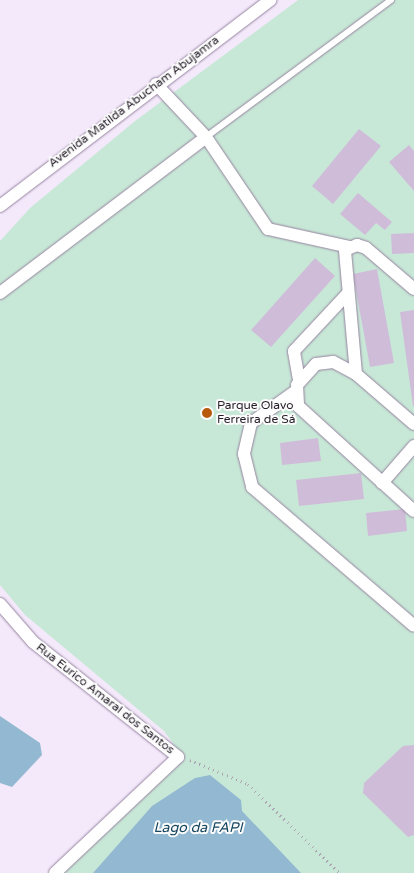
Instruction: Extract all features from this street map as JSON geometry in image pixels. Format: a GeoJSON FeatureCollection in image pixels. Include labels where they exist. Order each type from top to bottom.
{"type":"FeatureCollection","features":[{"type":"Feature","properties":{"kind":"street","name":"Avenida Matilda Abucham Abujamra"},"geometry":{"type":"LineString","coordinates":[[0,206],[156,84],[270,0]]}},
{"type":"Feature","properties":{"kind":"street"},"geometry":{"type":"LineString","coordinates":[[156,84],[206,137],[268,230],[350,247],[366,248],[414,289]]}},
{"type":"Feature","properties":{"kind":"street"},"geometry":{"type":"LineString","coordinates":[[0,293],[206,137]]}},
{"type":"Feature","properties":{"kind":"street"},"geometry":{"type":"LineString","coordinates":[[350,247],[343,256],[356,374]]}},
{"type":"Feature","properties":{"kind":"street"},"geometry":{"type":"LineString","coordinates":[[348,293],[294,351],[298,385],[298,406],[414,511]]}},
{"type":"Feature","properties":{"kind":"street"},"geometry":{"type":"LineString","coordinates":[[414,424],[356,374],[327,361],[316,364],[298,385],[251,423],[244,454],[252,487],[414,626]]}},
{"type":"Feature","properties":{"kind":"street"},"geometry":{"type":"LineString","coordinates":[[382,483],[414,446]]}},
{"type":"Feature","properties":{"kind":"street","name":"Rua Eurico Amaral dos Santos"},"geometry":{"type":"LineString","coordinates":[[0,604],[33,642],[178,757],[55,873]]}},
{"type":"Feature","properties":{"kind":"lane"},"geometry":{"type":"LineString","coordinates":[[206,137],[390,0]]}},
{"type":"Feature","properties":{"kind":"path"},"geometry":{"type":"LineString","coordinates":[[178,757],[248,784],[340,873]]}},
{"type":"Feature","properties":{"kind":"green space","name":"Parque Olavo Ferreira de Sá"},"geometry":{"type":"Polygon","coordinates":[[[298,0],[414,0],[414,873],[57,873],[183,757],[164,731],[25,615],[0,585],[0,241],[30,208],[135,121],[298,0]]]}},
{"type":"Feature","properties":{"kind":"water"},"geometry":{"type":"Polygon","coordinates":[[[0,716],[40,743],[42,755],[12,787],[0,783],[0,716]]]}},
{"type":"Feature","properties":{"kind":"water","name":"Lago da FAPI"},"geometry":{"type":"Polygon","coordinates":[[[210,775],[241,800],[242,811],[301,873],[93,873],[152,806],[195,778],[210,775]]]}},
{"type":"Feature","properties":{"kind":"building"},"geometry":{"type":"Polygon","coordinates":[[[359,129],[381,146],[333,204],[312,186],[359,129]]]}},
{"type":"Feature","properties":{"kind":"building"},"geometry":{"type":"Polygon","coordinates":[[[409,145],[414,151],[414,191],[389,162],[409,145]]]}},
{"type":"Feature","properties":{"kind":"building"},"geometry":{"type":"Polygon","coordinates":[[[358,193],[392,222],[385,230],[376,223],[365,235],[340,214],[358,193]]]}},
{"type":"Feature","properties":{"kind":"building"},"geometry":{"type":"Polygon","coordinates":[[[414,233],[414,253],[392,254],[391,234],[414,233]]]}},
{"type":"Feature","properties":{"kind":"building"},"geometry":{"type":"Polygon","coordinates":[[[315,258],[335,276],[271,347],[251,330],[315,258]]]}},
{"type":"Feature","properties":{"kind":"building"},"geometry":{"type":"Polygon","coordinates":[[[377,269],[394,363],[370,367],[353,274],[377,269]]]}},
{"type":"Feature","properties":{"kind":"building"},"geometry":{"type":"Polygon","coordinates":[[[414,310],[414,406],[413,406],[400,312],[414,310]]]}},
{"type":"Feature","properties":{"kind":"building"},"geometry":{"type":"Polygon","coordinates":[[[318,438],[321,461],[282,465],[280,443],[318,438]]]}},
{"type":"Feature","properties":{"kind":"building"},"geometry":{"type":"Polygon","coordinates":[[[361,473],[364,499],[299,506],[296,480],[361,473]]]}},
{"type":"Feature","properties":{"kind":"building"},"geometry":{"type":"Polygon","coordinates":[[[405,509],[407,531],[368,536],[366,513],[405,509]]]}},
{"type":"Feature","properties":{"kind":"building"},"geometry":{"type":"Polygon","coordinates":[[[414,745],[414,835],[408,837],[363,793],[364,783],[403,746],[414,745]]]}},
{"type":"Feature","properties":{"kind":"place","name":"Parque Olavo Ferreira de Sá"},"geometry":{"type":"Point","coordinates":[207,413]}}]}
